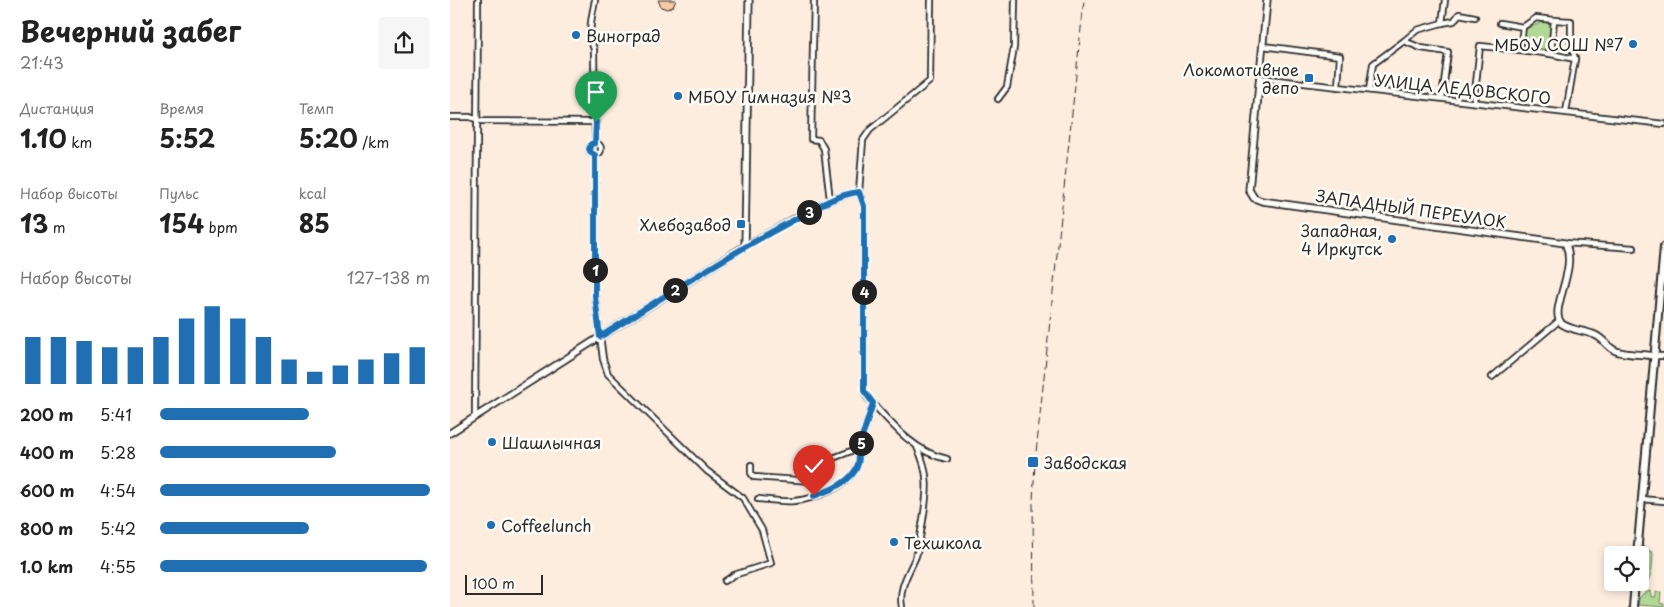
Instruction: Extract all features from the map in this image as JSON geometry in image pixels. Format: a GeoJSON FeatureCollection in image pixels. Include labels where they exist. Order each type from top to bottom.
{"type":"FeatureCollection","features":[{"type":"Feature","properties":{"kind":"main road"},"geometry":{"type":"LineString","coordinates":[[1638,546],[1664,247]]}},
{"type":"Feature","properties":{"kind":"main road"},"geometry":{"type":"LineString","coordinates":[[1633,607],[1634,591]]}},
{"type":"Feature","properties":{"kind":"street"},"geometry":{"type":"LineString","coordinates":[[475,417],[478,0]]}},
{"type":"Feature","properties":{"kind":"street"},"geometry":{"type":"LineString","coordinates":[[595,0],[591,17],[591,36],[594,49],[595,143]]}},
{"type":"Feature","properties":{"kind":"street"},"geometry":{"type":"LineString","coordinates":[[745,246],[749,0]]}},
{"type":"Feature","properties":{"kind":"street"},"geometry":{"type":"LineString","coordinates":[[814,0],[811,139],[819,140],[824,149],[830,200]]}},
{"type":"Feature","properties":{"kind":"street"},"geometry":{"type":"LineString","coordinates":[[931,0],[930,81],[870,130],[863,140],[859,192],[864,206],[864,391],[900,432],[916,445],[936,456],[947,459]]}},
{"type":"Feature","properties":{"kind":"street"},"geometry":{"type":"LineString","coordinates":[[998,99],[1007,87],[1014,47],[1015,0]]}},
{"type":"Feature","properties":{"kind":"street"},"geometry":{"type":"LineString","coordinates":[[1260,78],[1267,0]]}},
{"type":"Feature","properties":{"kind":"street"},"geometry":{"type":"LineString","coordinates":[[1442,23],[1445,0]]}},
{"type":"Feature","properties":{"kind":"street"},"geometry":{"type":"LineString","coordinates":[[1369,90],[1373,64],[1417,30],[1454,21],[1459,14],[1475,17]]}},
{"type":"Feature","properties":{"kind":"street"},"geometry":{"type":"LineString","coordinates":[[1500,22],[1523,27],[1536,18],[1571,22],[1571,43],[1575,59],[1566,112]]}},
{"type":"Feature","properties":{"kind":"street"},"geometry":{"type":"LineString","coordinates":[[1551,54],[1554,20]]}},
{"type":"Feature","properties":{"kind":"street"},"geometry":{"type":"LineString","coordinates":[[1520,50],[1523,27]]}},
{"type":"Feature","properties":{"kind":"street"},"geometry":{"type":"LineString","coordinates":[[1404,41],[1421,48],[1448,52],[1442,98]]}},
{"type":"Feature","properties":{"kind":"street"},"geometry":{"type":"LineString","coordinates":[[1263,46],[1340,56],[1338,86]]}},
{"type":"Feature","properties":{"kind":"street"},"geometry":{"type":"LineString","coordinates":[[1474,102],[1480,46],[1551,54],[1575,59]]}},
{"type":"Feature","properties":{"kind":"street","name":"УЛИЦА ЛЕДОВСКОГО"},"geometry":{"type":"LineString","coordinates":[[1260,78],[1664,124]]}},
{"type":"Feature","properties":{"kind":"street","name":"ЗАПАДНЫЙ ПЕРЕУЛОК"},"geometry":{"type":"LineString","coordinates":[[1260,78],[1249,190],[1254,198],[1262,201],[1565,243]]}},
{"type":"Feature","properties":{"kind":"street"},"geometry":{"type":"LineString","coordinates":[[450,117],[476,118],[481,121],[596,122]]}},
{"type":"Feature","properties":{"kind":"street"},"geometry":{"type":"LineString","coordinates":[[595,143],[591,144],[589,149],[595,155]]}},
{"type":"Feature","properties":{"kind":"street"},"geometry":{"type":"LineString","coordinates":[[595,143],[602,148],[599,154],[595,155]]}},
{"type":"Feature","properties":{"kind":"street"},"geometry":{"type":"LineString","coordinates":[[595,155],[595,296],[603,359],[612,380],[707,471],[744,498],[762,530],[770,563],[734,575],[725,581]]}},
{"type":"Feature","properties":{"kind":"street"},"geometry":{"type":"LineString","coordinates":[[450,433],[745,246],[830,200],[849,193],[859,192]]}},
{"type":"Feature","properties":{"kind":"street"},"geometry":{"type":"LineString","coordinates":[[1565,243],[1634,248]]}},
{"type":"Feature","properties":{"kind":"street"},"geometry":{"type":"LineString","coordinates":[[1565,243],[1569,251],[1570,263],[1566,283],[1557,306],[1557,316],[1562,324],[1598,336],[1615,351],[1664,356]]}},
{"type":"Feature","properties":{"kind":"street"},"geometry":{"type":"LineString","coordinates":[[1492,377],[1560,320]]}},
{"type":"Feature","properties":{"kind":"street"},"geometry":{"type":"LineString","coordinates":[[751,465],[750,473],[754,477],[810,482],[818,477],[833,458],[857,448],[873,403]]}},
{"type":"Feature","properties":{"kind":"street"},"geometry":{"type":"LineString","coordinates":[[902,607],[905,576],[918,547],[928,487],[924,460],[916,445]]}},
{"type":"Feature","properties":{"kind":"street"},"geometry":{"type":"LineString","coordinates":[[758,498],[792,502],[832,490],[844,482],[857,467],[860,456],[857,448]]}},
{"type":"Feature","properties":{"kind":"street"},"geometry":{"type":"LineString","coordinates":[[1641,500],[1664,501]]}},
{"type":"Feature","properties":{"kind":"green space"},"geometry":{"type":"Polygon","coordinates":[[[1543,22],[1551,24],[1547,50],[1523,47],[1525,29],[1543,22]]]}},
{"type":"Feature","properties":{"kind":"green space"},"geometry":{"type":"Polygon","coordinates":[[[1649,550],[1653,553],[1649,579],[1649,550]]]}},
{"type":"Feature","properties":{"kind":"green space"},"geometry":{"type":"Polygon","coordinates":[[[1651,591],[1651,597],[1656,597],[1656,592],[1661,592],[1660,603],[1664,604],[1664,607],[1638,605],[1641,596],[1651,591]]]}},
{"type":"Feature","properties":{"kind":"building"},"geometry":{"type":"Polygon","coordinates":[[[658,0],[676,0],[673,7],[667,9],[661,7],[658,0]]]}},
{"type":"Feature","properties":{"kind":"railway"},"geometry":{"type":"LineString","coordinates":[[1034,607],[1033,501],[1035,462],[1084,0]]}},
{"type":"Feature","properties":{"kind":"place","name":"Виноград"},"geometry":{"type":"Point","coordinates":[576,35]}},
{"type":"Feature","properties":{"kind":"place","name":"МБОУ СОШ №7"},"geometry":{"type":"Point","coordinates":[1633,44]}},
{"type":"Feature","properties":{"kind":"place","name":"Локомотивное депо"},"geometry":{"type":"Point","coordinates":[1309,78]}},
{"type":"Feature","properties":{"kind":"place","name":"МБОУ Гимназия №3"},"geometry":{"type":"Point","coordinates":[678,96]}},
{"type":"Feature","properties":{"kind":"place","name":"Хлебозавод"},"geometry":{"type":"Point","coordinates":[741,224]}},
{"type":"Feature","properties":{"kind":"place","name":"Западная, 4 Иркутск"},"geometry":{"type":"Point","coordinates":[1392,239]}},
{"type":"Feature","properties":{"kind":"place","name":"Шашлычная"},"geometry":{"type":"Point","coordinates":[492,442]}},
{"type":"Feature","properties":{"kind":"place","name":"Заводская"},"geometry":{"type":"Point","coordinates":[1033,462]}},
{"type":"Feature","properties":{"kind":"place","name":"Coffeelunch"},"geometry":{"type":"Point","coordinates":[491,525]}},
{"type":"Feature","properties":{"kind":"place","name":"Техшкола"},"geometry":{"type":"Point","coordinates":[894,542]}},
{"type":"Feature","properties":{"kind":"route"},"geometry":{"type":"LineString","coordinates":[[596,122],[595,143],[591,144],[589,149],[595,155],[595,296],[600,337],[745,246],[830,200],[849,193],[859,192],[863,198],[864,391],[873,403],[857,448],[860,456],[855,471],[839,486],[814,496]]}}]}
